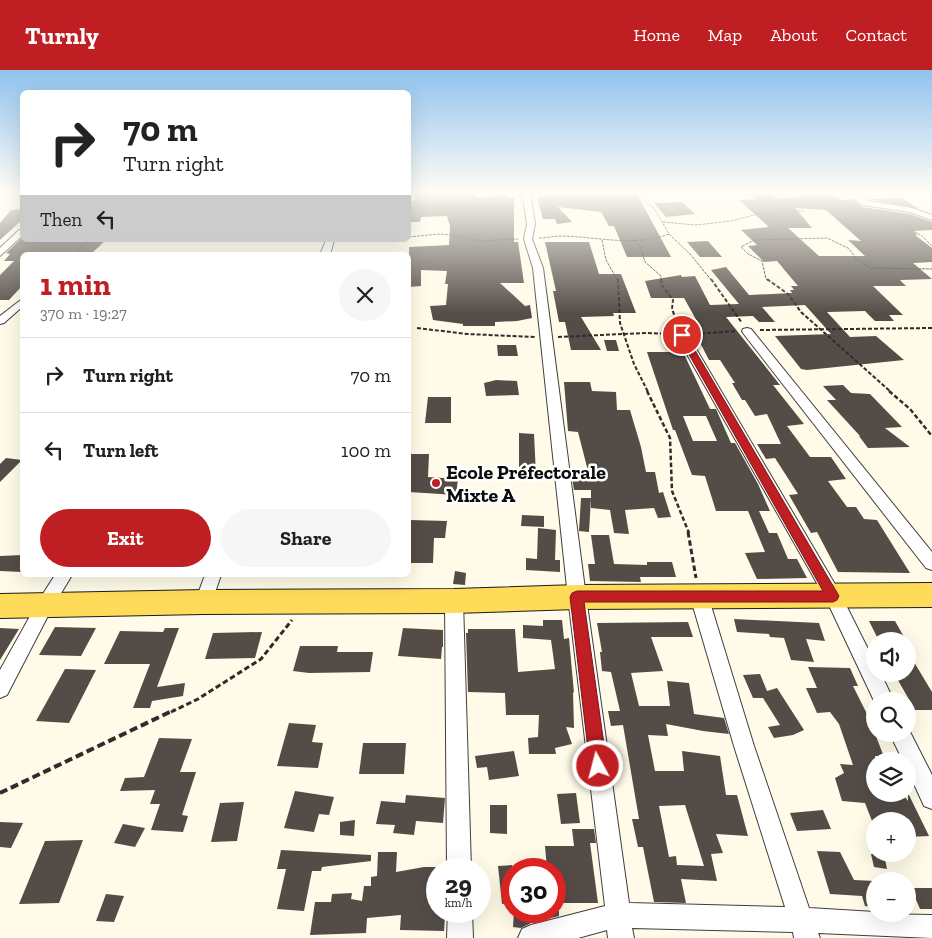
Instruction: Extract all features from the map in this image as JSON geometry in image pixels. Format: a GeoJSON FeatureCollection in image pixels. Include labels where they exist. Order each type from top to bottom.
{"type":"FeatureCollection","features":[{"type":"Feature","properties":{"kind":"main road"},"geometry":{"type":"LineString","coordinates":[[0,606],[577,597],[932,595]]}},
{"type":"Feature","properties":{"kind":"street"},"geometry":{"type":"LineString","coordinates":[[529,233],[528,239],[538,268],[619,927]]}},
{"type":"Feature","properties":{"kind":"street"},"geometry":{"type":"LineString","coordinates":[[0,253],[20,234]]}},
{"type":"Feature","properties":{"kind":"street"},"geometry":{"type":"LineString","coordinates":[[0,321],[20,304]]}},
{"type":"Feature","properties":{"kind":"street"},"geometry":{"type":"LineString","coordinates":[[747,331],[932,564]]}},
{"type":"Feature","properties":{"kind":"street"},"geometry":{"type":"LineString","coordinates":[[682,335],[833,596],[880,692]]}},
{"type":"Feature","properties":{"kind":"street"},"geometry":{"type":"LineString","coordinates":[[0,689],[45,605],[63,577]]}},
{"type":"Feature","properties":{"kind":"street"},"geometry":{"type":"LineString","coordinates":[[204,602],[212,577]]}},
{"type":"Feature","properties":{"kind":"street"},"geometry":{"type":"LineString","coordinates":[[699,596],[744,746],[804,929]]}},
{"type":"Feature","properties":{"kind":"street"},"geometry":{"type":"LineString","coordinates":[[454,600],[459,858]]}},
{"type":"Feature","properties":{"kind":"street"},"geometry":{"type":"LineString","coordinates":[[904,742],[932,798]]}},
{"type":"Feature","properties":{"kind":"street"},"geometry":{"type":"LineString","coordinates":[[460,923],[460,938]]}},
{"type":"Feature","properties":{"kind":"street"},"geometry":{"type":"LineString","coordinates":[[532,938],[619,927],[804,929],[932,927]]}},
{"type":"Feature","properties":{"kind":"path"},"geometry":{"type":"LineString","coordinates":[[916,233],[932,246]]}},
{"type":"Feature","properties":{"kind":"path"},"geometry":{"type":"LineString","coordinates":[[411,237],[440,234],[460,236],[479,241],[560,236],[602,240],[634,240],[661,238],[669,234],[704,269],[747,331]]}},
{"type":"Feature","properties":{"kind":"path"},"geometry":{"type":"LineString","coordinates":[[932,269],[870,268],[856,258],[848,248],[827,238],[754,240],[741,247],[748,254],[762,261],[766,279],[788,294],[801,312],[910,409],[932,436]]}},
{"type":"Feature","properties":{"kind":"path"},"geometry":{"type":"LineString","coordinates":[[602,240],[606,260],[618,279],[620,322],[634,364],[670,438],[672,491],[688,534],[699,596]]}},
{"type":"Feature","properties":{"kind":"path"},"geometry":{"type":"LineString","coordinates":[[634,240],[640,246],[645,262],[661,276],[661,284],[673,300],[672,309],[682,335]]}},
{"type":"Feature","properties":{"kind":"path"},"geometry":{"type":"LineString","coordinates":[[77,252],[85,242]]}},
{"type":"Feature","properties":{"kind":"path"},"geometry":{"type":"LineString","coordinates":[[0,793],[198,699],[261,659],[305,602]]}},
{"type":"Feature","properties":{"kind":"building"},"geometry":{"type":"Polygon","coordinates":[[[0,233],[8,233],[0,240],[0,233]]]}},
{"type":"Feature","properties":{"kind":"building"},"geometry":{"type":"Polygon","coordinates":[[[450,233],[514,233],[514,242],[518,242],[524,283],[500,283],[525,306],[530,305],[532,318],[495,322],[495,326],[463,326],[463,324],[433,320],[430,306],[446,305],[448,284],[445,284],[447,271],[421,270],[421,286],[411,287],[411,252],[409,252],[409,247],[449,245],[450,233]]]}},
{"type":"Feature","properties":{"kind":"building"},"geometry":{"type":"Polygon","coordinates":[[[617,233],[658,233],[671,257],[627,257],[617,233]]]}},
{"type":"Feature","properties":{"kind":"building"},"geometry":{"type":"Polygon","coordinates":[[[744,233],[793,233],[819,256],[865,256],[848,240],[861,241],[851,233],[915,233],[918,235],[915,235],[932,248],[932,262],[913,263],[932,279],[900,280],[906,286],[873,286],[903,315],[889,315],[894,321],[875,321],[865,311],[827,312],[850,337],[876,336],[904,360],[807,370],[801,369],[775,336],[831,334],[805,305],[762,307],[775,322],[759,322],[753,316],[726,317],[780,385],[773,385],[804,424],[787,426],[810,457],[831,457],[846,479],[828,481],[847,507],[856,507],[864,519],[877,520],[910,573],[838,572],[817,532],[811,533],[789,495],[798,494],[775,458],[766,459],[757,444],[781,444],[767,414],[755,416],[745,400],[742,400],[732,383],[735,383],[720,360],[709,360],[690,323],[698,323],[684,298],[651,298],[645,281],[681,275],[682,277],[695,276],[710,305],[739,304],[711,270],[726,267],[749,295],[792,293],[790,290],[794,290],[791,286],[798,286],[777,261],[764,262],[748,246],[757,245],[744,233]]]}},
{"type":"Feature","properties":{"kind":"building"},"geometry":{"type":"Polygon","coordinates":[[[20,240],[20,242],[104,242],[93,252],[20,252],[20,288],[9,300],[0,300],[0,275],[14,261],[4,261],[10,254],[6,253],[20,240]]]}},
{"type":"Feature","properties":{"kind":"building"},"geometry":{"type":"Polygon","coordinates":[[[708,241],[722,257],[700,257],[687,242],[708,241]]]}},
{"type":"Feature","properties":{"kind":"building"},"geometry":{"type":"Polygon","coordinates":[[[545,242],[589,242],[599,274],[621,274],[636,313],[613,313],[614,316],[581,317],[601,350],[571,350],[565,322],[559,322],[553,291],[556,291],[545,242]]]}},
{"type":"Feature","properties":{"kind":"building"},"geometry":{"type":"Polygon","coordinates":[[[604,340],[616,340],[619,351],[607,351],[604,340]]]}},
{"type":"Feature","properties":{"kind":"building"},"geometry":{"type":"Polygon","coordinates":[[[497,345],[516,345],[518,356],[498,356],[497,345]]]}},
{"type":"Feature","properties":{"kind":"building"},"geometry":{"type":"Polygon","coordinates":[[[647,352],[683,352],[710,409],[716,409],[731,443],[735,443],[758,484],[770,511],[759,511],[769,533],[777,533],[788,559],[797,559],[807,578],[757,579],[745,553],[765,552],[748,511],[716,511],[705,476],[692,475],[675,430],[673,430],[647,352]],[[683,416],[693,441],[717,441],[706,416],[683,416]]]}},
{"type":"Feature","properties":{"kind":"building"},"geometry":{"type":"Polygon","coordinates":[[[496,380],[517,381],[519,395],[486,396],[484,383],[496,380]]]}},
{"type":"Feature","properties":{"kind":"building"},"geometry":{"type":"Polygon","coordinates":[[[564,382],[590,382],[592,391],[616,392],[617,410],[630,410],[646,472],[655,472],[659,493],[663,492],[671,517],[658,518],[654,508],[625,510],[629,534],[614,533],[610,510],[591,508],[591,490],[574,490],[571,471],[588,471],[578,432],[568,431],[564,382]]]}},
{"type":"Feature","properties":{"kind":"building"},"geometry":{"type":"Polygon","coordinates":[[[843,385],[851,393],[870,394],[902,427],[885,428],[910,447],[868,448],[860,436],[827,400],[836,400],[823,386],[843,385]]]}},
{"type":"Feature","properties":{"kind":"building"},"geometry":{"type":"Polygon","coordinates":[[[428,397],[451,397],[451,423],[425,423],[428,397]]]}},
{"type":"Feature","properties":{"kind":"building"},"geometry":{"type":"Polygon","coordinates":[[[519,433],[534,434],[536,475],[519,475],[519,433]]]}},
{"type":"Feature","properties":{"kind":"building"},"geometry":{"type":"Polygon","coordinates":[[[411,454],[429,454],[428,477],[458,479],[456,495],[411,492],[411,454]]]}},
{"type":"Feature","properties":{"kind":"building"},"geometry":{"type":"Polygon","coordinates":[[[6,458],[20,460],[20,462],[0,482],[0,464],[6,458]]]}},
{"type":"Feature","properties":{"kind":"building"},"geometry":{"type":"Polygon","coordinates":[[[581,498],[591,498],[589,532],[579,531],[581,498]]]}},
{"type":"Feature","properties":{"kind":"building"},"geometry":{"type":"Polygon","coordinates":[[[522,515],[544,516],[544,527],[521,526],[522,515]]]}},
{"type":"Feature","properties":{"kind":"building"},"geometry":{"type":"Polygon","coordinates":[[[411,520],[447,521],[445,538],[434,538],[433,563],[411,563],[411,520]]]}},
{"type":"Feature","properties":{"kind":"building"},"geometry":{"type":"Polygon","coordinates":[[[538,528],[556,530],[555,560],[560,560],[560,572],[526,570],[526,558],[537,559],[538,528]]]}},
{"type":"Feature","properties":{"kind":"building"},"geometry":{"type":"Polygon","coordinates":[[[591,535],[609,535],[614,564],[647,565],[647,562],[672,562],[676,577],[640,577],[641,582],[590,581],[588,564],[595,564],[591,535]]]}},
{"type":"Feature","properties":{"kind":"building"},"geometry":{"type":"Polygon","coordinates":[[[20,555],[20,572],[0,571],[0,556],[20,555]]]}},
{"type":"Feature","properties":{"kind":"building"},"geometry":{"type":"Polygon","coordinates":[[[455,571],[466,573],[465,585],[453,584],[455,571]]]}},
{"type":"Feature","properties":{"kind":"building"},"geometry":{"type":"Polygon","coordinates":[[[734,619],[819,623],[825,641],[806,639],[814,662],[791,660],[784,638],[770,637],[769,634],[737,632],[734,619]]]}},
{"type":"Feature","properties":{"kind":"building"},"geometry":{"type":"Polygon","coordinates":[[[543,620],[562,620],[564,639],[569,638],[574,693],[574,728],[566,727],[572,744],[555,748],[556,754],[529,754],[528,738],[538,737],[539,715],[506,715],[505,693],[468,692],[466,633],[468,633],[468,629],[515,629],[518,672],[555,669],[551,640],[523,638],[523,625],[543,626],[543,620]]]}},
{"type":"Feature","properties":{"kind":"building"},"geometry":{"type":"Polygon","coordinates":[[[869,621],[895,621],[901,632],[874,632],[869,621]]]}},
{"type":"Feature","properties":{"kind":"building"},"geometry":{"type":"Polygon","coordinates":[[[688,622],[693,637],[651,637],[663,671],[631,673],[639,706],[670,706],[667,681],[689,683],[694,714],[724,718],[729,734],[666,724],[668,736],[648,735],[655,771],[684,771],[682,751],[720,756],[726,795],[737,795],[748,836],[716,834],[723,853],[711,854],[717,881],[681,879],[686,903],[654,902],[643,847],[638,847],[632,819],[639,819],[623,725],[611,726],[608,711],[620,711],[611,672],[602,671],[600,652],[602,652],[597,623],[688,622]],[[685,805],[659,806],[669,857],[676,856],[677,865],[704,866],[685,805]]]}},
{"type":"Feature","properties":{"kind":"building"},"geometry":{"type":"Polygon","coordinates":[[[55,627],[96,628],[81,656],[39,655],[55,627]]]}},
{"type":"Feature","properties":{"kind":"building"},"geometry":{"type":"Polygon","coordinates":[[[0,628],[19,629],[0,660],[0,628]]]}},
{"type":"Feature","properties":{"kind":"building"},"geometry":{"type":"Polygon","coordinates":[[[165,628],[179,628],[157,687],[185,683],[183,696],[152,701],[150,708],[133,708],[150,664],[104,664],[120,631],[163,632],[165,628]]]}},
{"type":"Feature","properties":{"kind":"building"},"geometry":{"type":"Polygon","coordinates":[[[403,628],[443,630],[441,659],[398,656],[403,628]]]}},
{"type":"Feature","properties":{"kind":"building"},"geometry":{"type":"Polygon","coordinates":[[[262,632],[255,658],[205,659],[213,633],[262,632]]]}},
{"type":"Feature","properties":{"kind":"building"},"geometry":{"type":"Polygon","coordinates":[[[300,646],[338,646],[337,652],[373,652],[370,672],[309,673],[293,671],[300,646]]]}},
{"type":"Feature","properties":{"kind":"building"},"geometry":{"type":"Polygon","coordinates":[[[916,665],[932,692],[932,710],[916,710],[916,692],[905,692],[899,682],[916,682],[916,665]]]}},
{"type":"Feature","properties":{"kind":"building"},"geometry":{"type":"Polygon","coordinates":[[[808,667],[850,668],[858,686],[853,686],[866,712],[866,742],[878,742],[882,752],[866,752],[866,802],[912,802],[929,836],[916,837],[916,812],[868,812],[865,803],[842,801],[835,778],[844,773],[840,764],[853,765],[839,724],[830,712],[817,713],[806,688],[817,688],[808,667]]]}},
{"type":"Feature","properties":{"kind":"building"},"geometry":{"type":"Polygon","coordinates":[[[65,669],[96,670],[69,723],[36,721],[65,669]]]}},
{"type":"Feature","properties":{"kind":"building"},"geometry":{"type":"Polygon","coordinates":[[[760,674],[767,691],[777,688],[804,730],[793,735],[774,738],[768,727],[780,725],[763,698],[753,698],[743,675],[760,674]]]}},
{"type":"Feature","properties":{"kind":"building"},"geometry":{"type":"Polygon","coordinates":[[[289,723],[316,725],[312,742],[323,743],[318,768],[277,766],[289,723]]]}},
{"type":"Feature","properties":{"kind":"building"},"geometry":{"type":"Polygon","coordinates":[[[159,738],[192,739],[180,772],[196,772],[182,815],[188,816],[183,832],[151,830],[160,804],[150,804],[155,790],[120,791],[125,778],[144,777],[159,738]]]}},
{"type":"Feature","properties":{"kind":"building"},"geometry":{"type":"Polygon","coordinates":[[[363,743],[406,743],[404,774],[359,774],[363,743]]]}},
{"type":"Feature","properties":{"kind":"building"},"geometry":{"type":"Polygon","coordinates":[[[514,751],[519,776],[489,780],[487,767],[477,768],[475,756],[514,751]]]}},
{"type":"Feature","properties":{"kind":"building"},"geometry":{"type":"Polygon","coordinates":[[[295,791],[334,797],[329,815],[319,814],[314,832],[284,828],[295,791]]]}},
{"type":"Feature","properties":{"kind":"building"},"geometry":{"type":"Polygon","coordinates":[[[576,793],[580,823],[561,824],[557,794],[576,793]]]}},
{"type":"Feature","properties":{"kind":"building"},"geometry":{"type":"Polygon","coordinates":[[[406,795],[445,798],[443,823],[416,821],[414,835],[393,833],[395,825],[376,824],[381,801],[405,803],[406,795]]]}},
{"type":"Feature","properties":{"kind":"building"},"geometry":{"type":"Polygon","coordinates":[[[244,802],[237,841],[211,842],[220,803],[244,802]]]}},
{"type":"Feature","properties":{"kind":"building"},"geometry":{"type":"Polygon","coordinates":[[[490,805],[507,805],[507,834],[490,833],[490,805]]]}},
{"type":"Feature","properties":{"kind":"building"},"geometry":{"type":"Polygon","coordinates":[[[823,810],[831,829],[797,831],[790,813],[823,810]]]}},
{"type":"Feature","properties":{"kind":"building"},"geometry":{"type":"Polygon","coordinates":[[[355,820],[354,836],[340,835],[340,822],[355,820]]]}},
{"type":"Feature","properties":{"kind":"building"},"geometry":{"type":"Polygon","coordinates":[[[0,822],[23,823],[11,848],[0,847],[0,822]]]}},
{"type":"Feature","properties":{"kind":"building"},"geometry":{"type":"Polygon","coordinates":[[[123,824],[145,828],[135,847],[114,843],[123,824]]]}},
{"type":"Feature","properties":{"kind":"building"},"geometry":{"type":"Polygon","coordinates":[[[572,829],[594,829],[596,843],[590,843],[598,903],[566,903],[566,858],[546,858],[545,846],[574,846],[572,829]]]}},
{"type":"Feature","properties":{"kind":"building"},"geometry":{"type":"Polygon","coordinates":[[[83,840],[59,903],[19,904],[45,841],[83,840]]]}},
{"type":"Feature","properties":{"kind":"building"},"geometry":{"type":"Polygon","coordinates":[[[281,850],[371,855],[371,861],[322,867],[321,871],[312,871],[304,911],[277,909],[286,869],[277,869],[281,850]]]}},
{"type":"Feature","properties":{"kind":"building"},"geometry":{"type":"Polygon","coordinates":[[[817,851],[840,852],[854,880],[866,881],[866,906],[862,896],[830,894],[817,851]]]}},
{"type":"Feature","properties":{"kind":"building"},"geometry":{"type":"Polygon","coordinates":[[[378,852],[397,852],[396,872],[426,867],[426,923],[445,923],[444,931],[400,930],[401,915],[367,918],[366,933],[310,935],[315,902],[331,902],[332,894],[352,893],[351,899],[362,901],[364,886],[371,886],[371,877],[377,876],[378,852]]]}},
{"type":"Feature","properties":{"kind":"building"},"geometry":{"type":"Polygon","coordinates":[[[873,862],[886,862],[887,869],[874,867],[873,862]]]}},
{"type":"Feature","properties":{"kind":"building"},"geometry":{"type":"Polygon","coordinates":[[[498,866],[501,866],[501,894],[498,866]]]}},
{"type":"Feature","properties":{"kind":"building"},"geometry":{"type":"Polygon","coordinates":[[[916,888],[932,888],[932,909],[920,909],[916,900],[916,888]]]}},
{"type":"Feature","properties":{"kind":"building"},"geometry":{"type":"Polygon","coordinates":[[[106,894],[124,896],[114,922],[96,921],[106,894]]]}},
{"type":"Feature","properties":{"kind":"building"},"geometry":{"type":"Polygon","coordinates":[[[513,923],[531,923],[521,928],[513,927],[513,923]]]}},
{"type":"Feature","properties":{"kind":"place","name":"Ecole Préfectorale Mixte A"},"geometry":{"type":"Point","coordinates":[436,483]}},
{"type":"Feature","properties":{"kind":"route"},"geometry":{"type":"LineString","coordinates":[[598,766],[577,597],[833,596],[682,335]]}}]}
